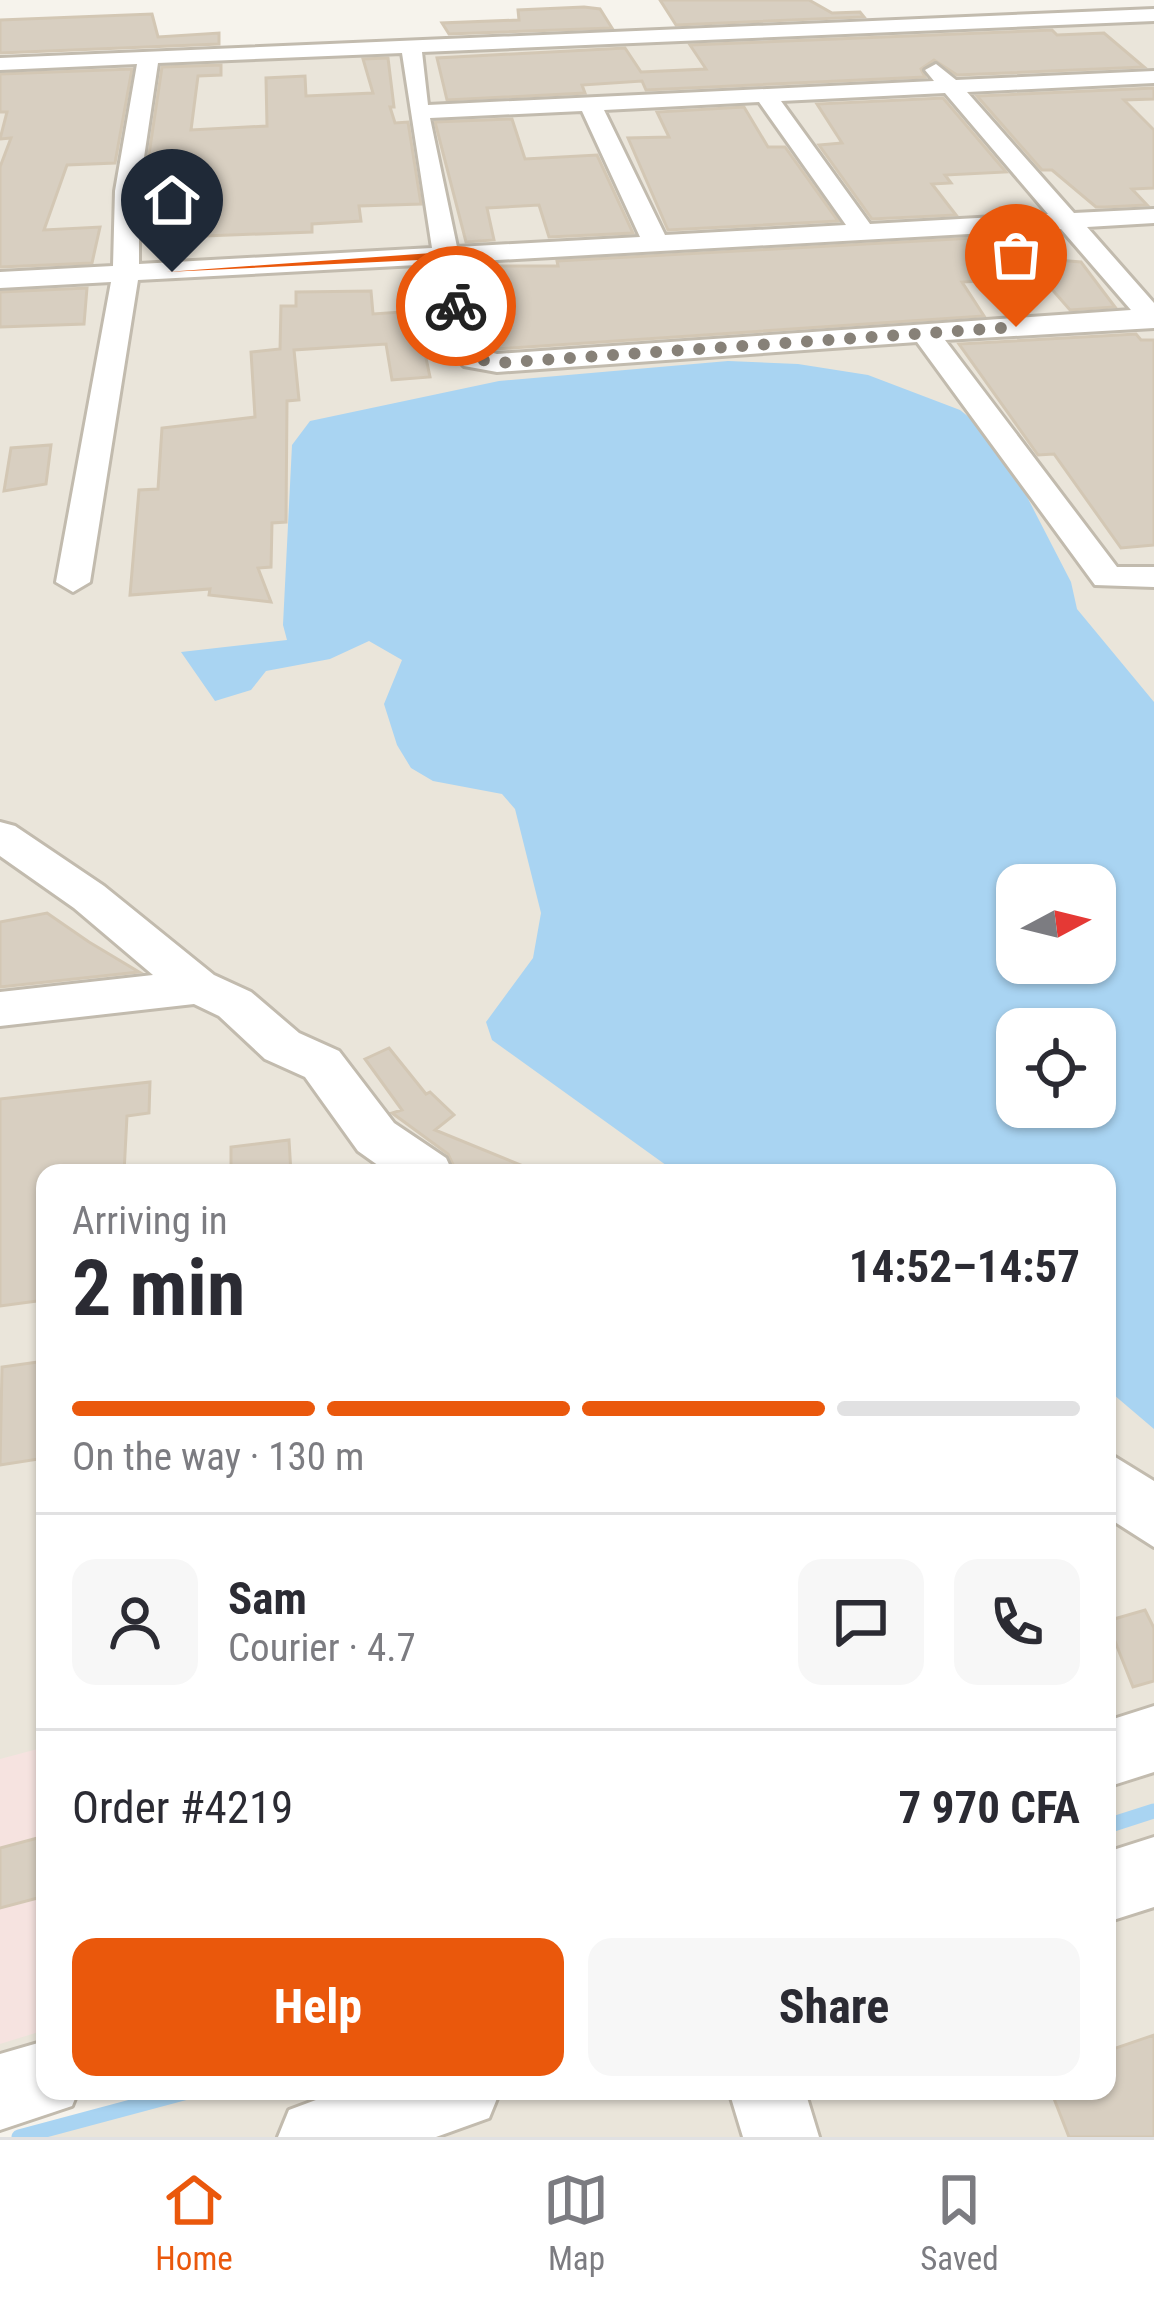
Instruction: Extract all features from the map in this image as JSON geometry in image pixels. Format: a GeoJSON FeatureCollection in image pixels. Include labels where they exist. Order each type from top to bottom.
{"type":"FeatureCollection","features":[{"type":"Feature","properties":{"kind":"street"},"geometry":{"type":"LineString","coordinates":[[879,0],[1153,318]]}},
{"type":"Feature","properties":{"kind":"street"},"geometry":{"type":"LineString","coordinates":[[0,64],[1154,15]]}},
{"type":"Feature","properties":{"kind":"street"},"geometry":{"type":"LineString","coordinates":[[411,45],[418,112],[446,255],[466,352],[474,360],[1153,318]]}},
{"type":"Feature","properties":{"kind":"street"},"geometry":{"type":"LineString","coordinates":[[74,582],[126,274],[127,191],[149,57]]}},
{"type":"Feature","properties":{"kind":"street"},"geometry":{"type":"LineString","coordinates":[[418,112],[1154,77]]}},
{"type":"Feature","properties":{"kind":"street"},"geometry":{"type":"LineString","coordinates":[[1125,79],[1154,104]]}},
{"type":"Feature","properties":{"kind":"street"},"geometry":{"type":"LineString","coordinates":[[766,96],[863,232]]}},
{"type":"Feature","properties":{"kind":"street"},"geometry":{"type":"LineString","coordinates":[[590,104],[656,244]]}},
{"type":"Feature","properties":{"kind":"street"},"geometry":{"type":"LineString","coordinates":[[0,280],[1154,216]]}},
{"type":"Feature","properties":{"kind":"street"},"geometry":{"type":"LineString","coordinates":[[925,333],[1107,578],[1154,577]]}},
{"type":"Feature","properties":{"kind":"street"},"geometry":{"type":"LineString","coordinates":[[0,836],[89,898],[199,987],[235,1004],[282,1046],[322,1064],[376,1137],[415,1164]]}},
{"type":"Feature","properties":{"kind":"street"},"geometry":{"type":"LineString","coordinates":[[0,1009],[199,987]]}},
{"type":"Feature","properties":{"kind":"street"},"geometry":{"type":"LineString","coordinates":[[1116,1487],[1154,1518]]}},
{"type":"Feature","properties":{"kind":"street"},"geometry":{"type":"LineString","coordinates":[[1116,1751],[1154,1739]]}},
{"type":"Feature","properties":{"kind":"street"},"geometry":{"type":"LineString","coordinates":[[1116,1884],[1154,1872]]}},
{"type":"Feature","properties":{"kind":"street"},"geometry":{"type":"LineString","coordinates":[[0,2092],[36,2082]]}},
{"type":"Feature","properties":{"kind":"street"},"geometry":{"type":"LineString","coordinates":[[316,2137],[433,2100]]}},
{"type":"Feature","properties":{"kind":"street"},"geometry":{"type":"LineString","coordinates":[[770,2100],[781,2137]]}},
{"type":"Feature","properties":{"kind":"shaded area"},"geometry":{"type":"Polygon","coordinates":[[[1154,19],[1154,1722],[1116,1733],[1116,1164],[36,1164],[36,2065],[0,2076],[0,69],[1154,19]]]}},
{"type":"Feature","properties":{"kind":"shaded area"},"geometry":{"type":"Polygon","coordinates":[[[36,1749],[36,2033],[0,2044],[0,1759],[36,1749]]]}},
{"type":"Feature","properties":{"kind":"shaded area"},"geometry":{"type":"Polygon","coordinates":[[[1154,1775],[1154,2137],[15,2137],[132,2100],[1116,2100],[1116,1787],[1154,1775]]]}},
{"type":"Feature","properties":{"kind":"water"},"geometry":{"type":"Polygon","coordinates":[[[728,361],[798,364],[868,375],[960,410],[984,429],[1023,489],[1071,582],[1077,609],[1154,702],[1154,1429],[1116,1397],[1116,1164],[664,1164],[492,1040],[486,1022],[533,958],[541,913],[515,809],[502,794],[433,781],[411,768],[397,745],[384,704],[402,660],[369,641],[330,659],[266,671],[251,690],[215,701],[181,652],[287,640],[283,625],[292,445],[310,421],[499,381],[728,361]]]}},
{"type":"Feature","properties":{"kind":"building"},"geometry":{"type":"Polygon","coordinates":[[[660,0],[809,0],[832,13],[860,12],[864,17],[676,25],[660,0]]]}},
{"type":"Feature","properties":{"kind":"building"},"geometry":{"type":"Polygon","coordinates":[[[600,9],[612,28],[449,34],[442,23],[519,20],[518,10],[600,9]]]}},
{"type":"Feature","properties":{"kind":"building"},"geometry":{"type":"Polygon","coordinates":[[[152,14],[158,37],[219,33],[219,44],[0,53],[0,20],[152,14]]]}},
{"type":"Feature","properties":{"kind":"building"},"geometry":{"type":"Polygon","coordinates":[[[1052,30],[1057,35],[1104,33],[1144,67],[957,75],[934,60],[921,69],[925,77],[646,90],[642,81],[582,85],[585,93],[447,100],[437,58],[625,48],[641,72],[706,69],[690,45],[1052,30]]]}},
{"type":"Feature","properties":{"kind":"building"},"geometry":{"type":"Polygon","coordinates":[[[388,58],[394,107],[390,107],[395,123],[408,122],[421,204],[359,206],[361,221],[312,224],[312,232],[153,238],[157,160],[148,161],[162,67],[221,65],[221,75],[198,76],[191,130],[267,126],[266,78],[305,76],[306,96],[373,93],[363,59],[388,58]]]}},
{"type":"Feature","properties":{"kind":"building"},"geometry":{"type":"Polygon","coordinates":[[[132,69],[115,163],[67,165],[44,230],[100,227],[92,263],[0,267],[0,167],[11,138],[0,139],[7,112],[0,112],[0,74],[132,69]]]}},
{"type":"Feature","properties":{"kind":"building"},"geometry":{"type":"Polygon","coordinates":[[[1154,88],[1154,99],[1124,100],[1154,130],[1154,188],[1132,189],[1147,205],[1105,207],[1096,207],[1052,170],[1042,170],[977,96],[1154,88]]]}},
{"type":"Feature","properties":{"kind":"building"},"geometry":{"type":"Polygon","coordinates":[[[943,98],[1006,172],[945,175],[951,183],[932,184],[956,215],[872,219],[819,145],[842,143],[817,104],[943,98]]]}},
{"type":"Feature","properties":{"kind":"building"},"geometry":{"type":"Polygon","coordinates":[[[744,107],[768,147],[785,147],[838,221],[668,230],[628,138],[669,137],[657,112],[744,107]]]}},
{"type":"Feature","properties":{"kind":"building"},"geometry":{"type":"Polygon","coordinates":[[[512,119],[525,159],[597,155],[633,233],[549,237],[539,205],[487,208],[494,240],[466,242],[435,122],[512,119]]]}},
{"type":"Feature","properties":{"kind":"building"},"geometry":{"type":"Polygon","coordinates":[[[1026,235],[1044,259],[1081,262],[1115,307],[1070,310],[1042,278],[962,282],[984,316],[497,349],[487,346],[470,266],[558,266],[557,261],[1026,235]]]}},
{"type":"Feature","properties":{"kind":"building"},"geometry":{"type":"Polygon","coordinates":[[[87,288],[84,324],[0,327],[0,292],[87,288]]]}},
{"type":"Feature","properties":{"kind":"building"},"geometry":{"type":"Polygon","coordinates":[[[371,291],[373,314],[416,311],[430,377],[392,380],[386,344],[294,350],[299,400],[287,401],[286,522],[272,523],[271,567],[258,568],[271,602],[209,595],[210,589],[130,595],[139,490],[158,489],[162,428],[255,417],[251,352],[280,349],[281,306],[296,306],[296,292],[371,291]]]}},
{"type":"Feature","properties":{"kind":"building"},"geometry":{"type":"Polygon","coordinates":[[[1136,334],[1141,340],[1154,340],[1154,545],[1121,548],[1054,454],[1038,455],[959,344],[1136,334]]]}},
{"type":"Feature","properties":{"kind":"building"},"geometry":{"type":"Polygon","coordinates":[[[51,445],[46,484],[4,491],[11,448],[51,445]]]}},
{"type":"Feature","properties":{"kind":"building"},"geometry":{"type":"Polygon","coordinates":[[[47,913],[139,972],[0,987],[0,922],[47,913]]]}},
{"type":"Feature","properties":{"kind":"building"},"geometry":{"type":"Polygon","coordinates":[[[389,1048],[426,1094],[430,1092],[454,1115],[435,1130],[518,1164],[453,1164],[448,1154],[392,1113],[402,1110],[365,1059],[389,1048]]]}},
{"type":"Feature","properties":{"kind":"building"},"geometry":{"type":"Polygon","coordinates":[[[150,1082],[149,1113],[127,1116],[124,1164],[36,1164],[36,1301],[0,1306],[0,1099],[150,1082]]]}},
{"type":"Feature","properties":{"kind":"building"},"geometry":{"type":"Polygon","coordinates":[[[289,1140],[290,1164],[231,1164],[231,1147],[289,1140]]]}},
{"type":"Feature","properties":{"kind":"building"},"geometry":{"type":"Polygon","coordinates":[[[36,1362],[36,1459],[0,1465],[2,1367],[36,1362]]]}},
{"type":"Feature","properties":{"kind":"building"},"geometry":{"type":"Polygon","coordinates":[[[1145,1610],[1154,1628],[1154,1681],[1133,1687],[1116,1644],[1116,1618],[1145,1610]]]}},
{"type":"Feature","properties":{"kind":"building"},"geometry":{"type":"Polygon","coordinates":[[[36,1838],[36,1898],[0,1908],[0,1848],[36,1838]]]}},
{"type":"Feature","properties":{"kind":"building"},"geometry":{"type":"Polygon","coordinates":[[[1154,2035],[1154,2137],[1069,2137],[1055,2100],[1116,2100],[1116,2048],[1154,2035]]]}},
{"type":"Feature","properties":{"kind":"waterway"},"geometry":{"type":"LineString","coordinates":[[1116,1823],[1154,1811]]}},
{"type":"Feature","properties":{"kind":"waterway"},"geometry":{"type":"LineString","coordinates":[[19,2137],[157,2100]]}},
{"type":"Feature","properties":{"kind":"way so far"},"geometry":{"type":"LineString","coordinates":[[456,306],[466,352],[474,360],[497,363],[1016,327]]}},
{"type":"Feature","properties":{"kind":"route"},"geometry":{"type":"LineString","coordinates":[[172,272],[446,255],[456,306]]}}]}
